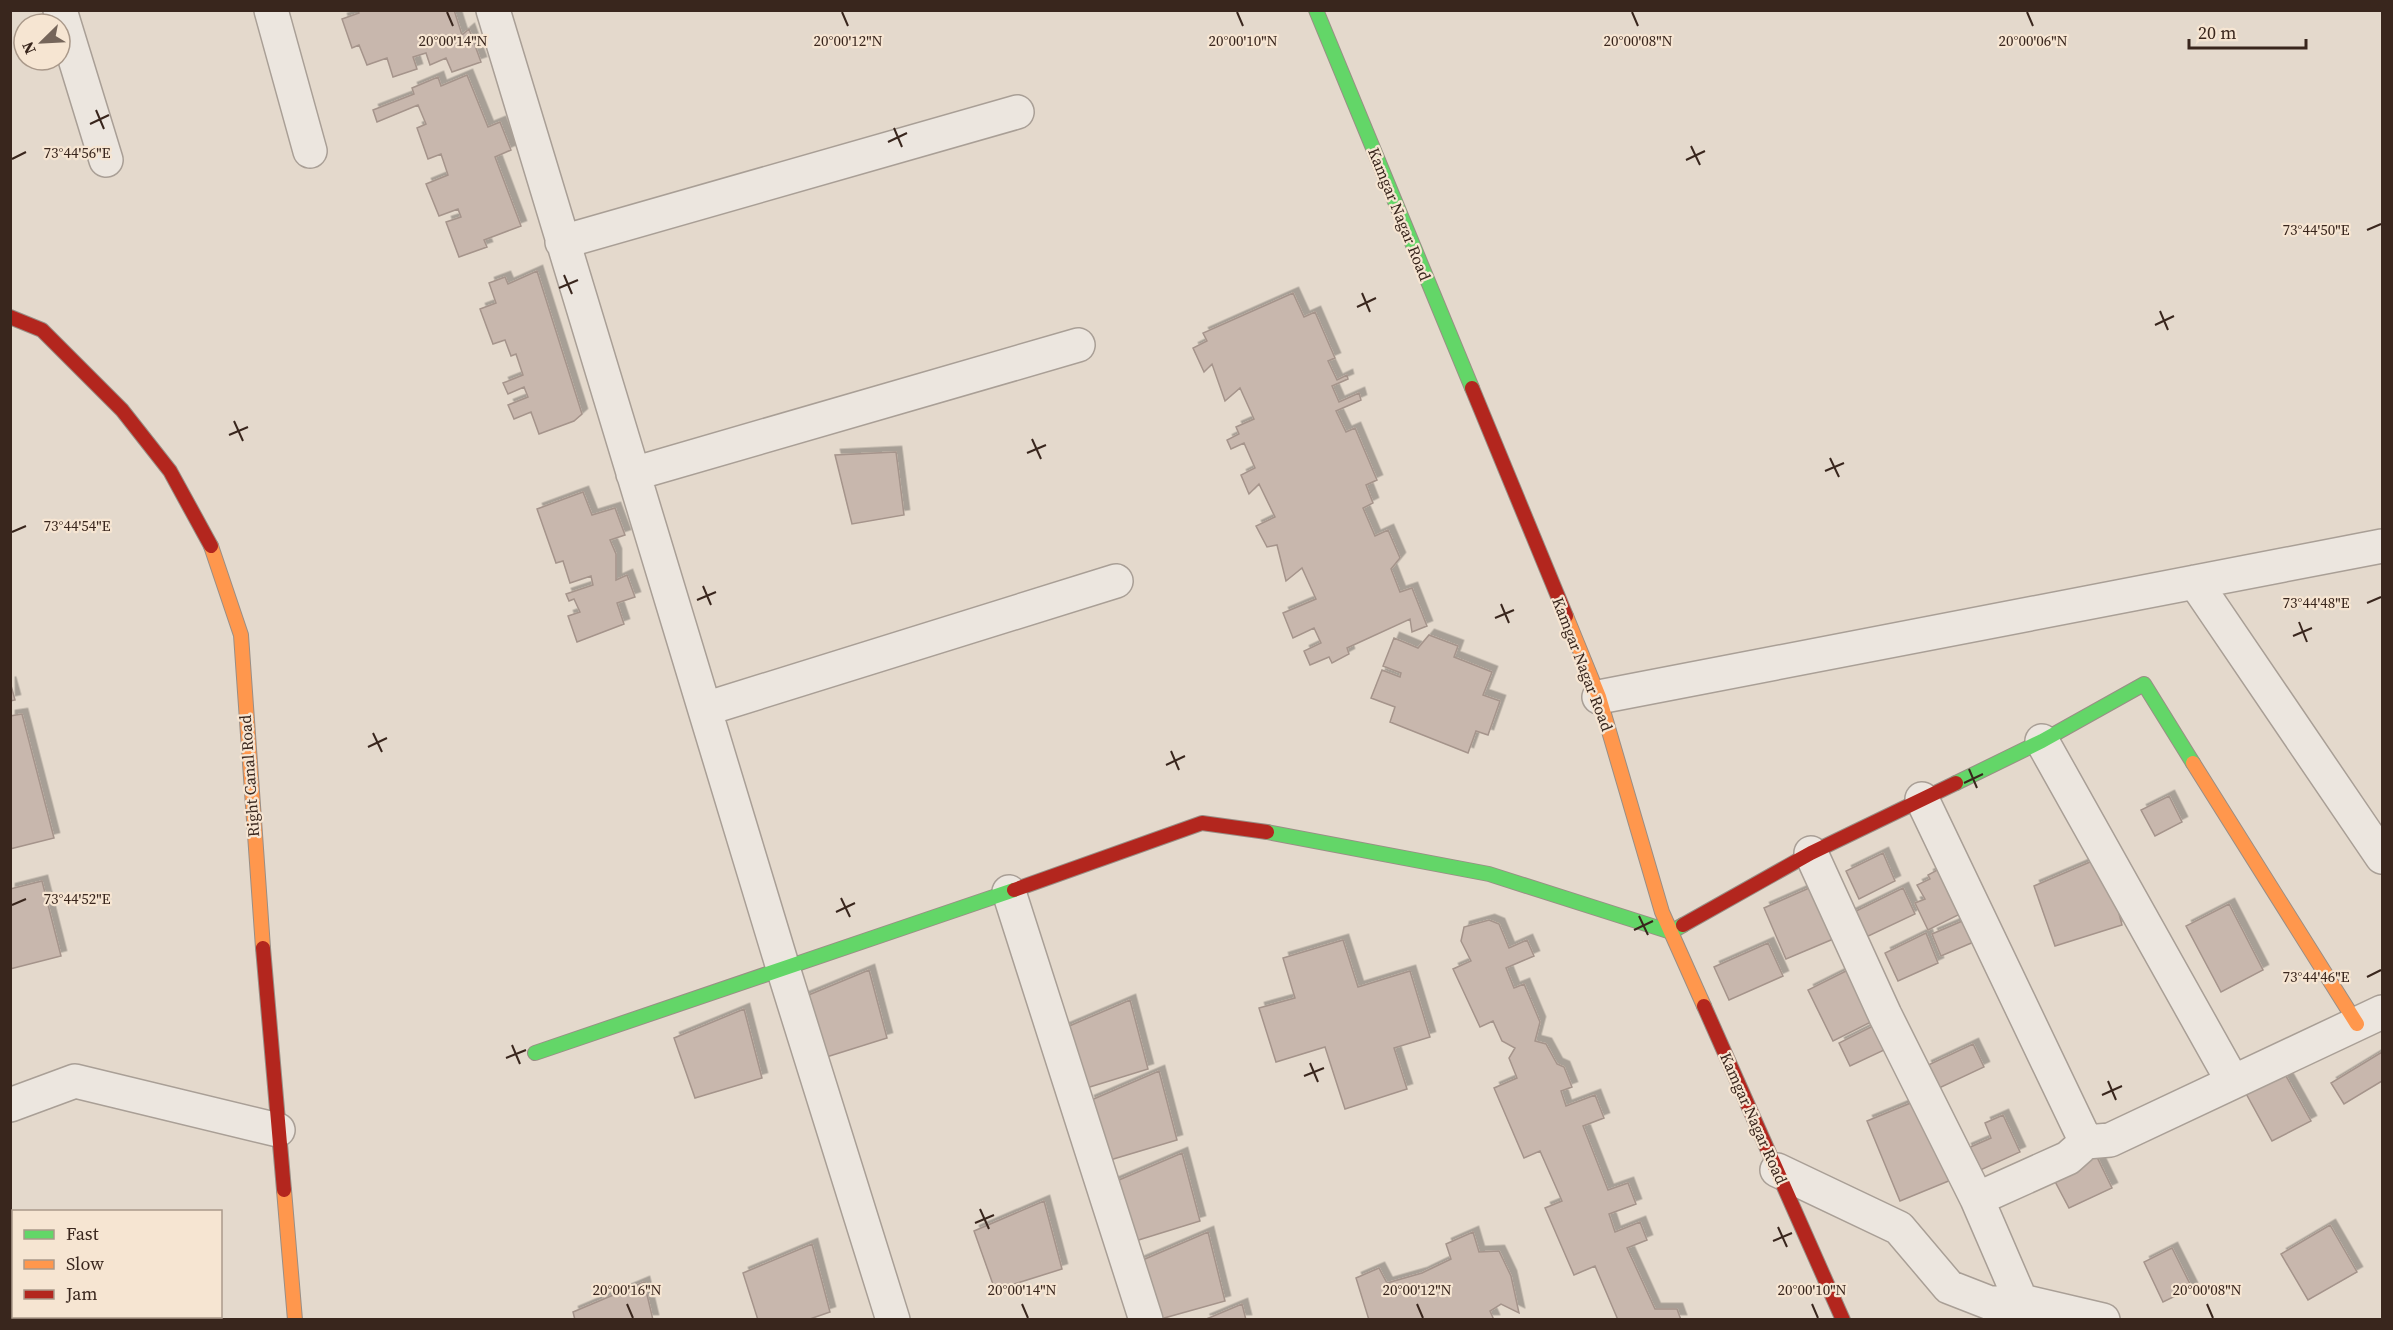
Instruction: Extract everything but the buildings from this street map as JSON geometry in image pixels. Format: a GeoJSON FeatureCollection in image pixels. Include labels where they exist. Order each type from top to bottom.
{"type":"FeatureCollection","features":[{"type":"Feature","properties":{"kind":"street"},"geometry":{"type":"LineString","coordinates":[[60,10],[106,160]]}},
{"type":"Feature","properties":{"kind":"street"},"geometry":{"type":"LineString","coordinates":[[272,10],[310,151]]}},
{"type":"Feature","properties":{"kind":"street"},"geometry":{"type":"LineString","coordinates":[[493,10],[783,968],[893,1320]]}},
{"type":"Feature","properties":{"kind":"street","name":"Kamgar Nagar Road"},"geometry":{"type":"LineString","coordinates":[[1316,10],[1599,697],[1662,912],[1843,1320]]}},
{"type":"Feature","properties":{"kind":"street"},"geometry":{"type":"LineString","coordinates":[[562,242],[1017,112]]}},
{"type":"Feature","properties":{"kind":"street","name":"Right Canal Road"},"geometry":{"type":"LineString","coordinates":[[10,317],[42,330],[122,410],[170,471],[215,553],[241,634],[253,831],[295,1320]]}},
{"type":"Feature","properties":{"kind":"street"},"geometry":{"type":"LineString","coordinates":[[633,474],[1078,345]]}},
{"type":"Feature","properties":{"kind":"street"},"geometry":{"type":"LineString","coordinates":[[1599,697],[2382,546]]}},
{"type":"Feature","properties":{"kind":"street"},"geometry":{"type":"LineString","coordinates":[[705,709],[1116,581]]}},
{"type":"Feature","properties":{"kind":"street"},"geometry":{"type":"LineString","coordinates":[[2194,582],[2382,857]]}},
{"type":"Feature","properties":{"kind":"street"},"geometry":{"type":"LineString","coordinates":[[535,1053],[1010,892],[1202,823],[1270,832],[1489,874],[1671,932],[1811,853],[2042,741],[2144,684],[2370,1018],[2110,1140],[2086,1142],[2068,1158],[1977,1199]]}},
{"type":"Feature","properties":{"kind":"street"},"geometry":{"type":"LineString","coordinates":[[2042,741],[2234,1082]]}},
{"type":"Feature","properties":{"kind":"street"},"geometry":{"type":"LineString","coordinates":[[1922,799],[2086,1142]]}},
{"type":"Feature","properties":{"kind":"street"},"geometry":{"type":"LineString","coordinates":[[1811,853],[1885,1016],[1977,1199],[2026,1310]]}},
{"type":"Feature","properties":{"kind":"street"},"geometry":{"type":"LineString","coordinates":[[1010,892],[1146,1320]]}},
{"type":"Feature","properties":{"kind":"street"},"geometry":{"type":"LineString","coordinates":[[10,1105],[75,1081],[278,1130]]}},
{"type":"Feature","properties":{"kind":"street"},"geometry":{"type":"LineString","coordinates":[[1777,1170],[1899,1228],[1949,1287],[1990,1303],[2103,1320]]}},
{"type":"Feature","properties":{"kind":"traffic: fast"},"geometry":{"type":"LineString","coordinates":[[1316,10],[1472,388]]}},
{"type":"Feature","properties":{"kind":"traffic: fast"},"geometry":{"type":"LineString","coordinates":[[1956,783],[2042,741],[2144,684],[2193,763]]}},
{"type":"Feature","properties":{"kind":"traffic: fast"},"geometry":{"type":"LineString","coordinates":[[1267,832],[1489,874],[1671,932],[1683,925]]}},
{"type":"Feature","properties":{"kind":"traffic: fast"},"geometry":{"type":"LineString","coordinates":[[535,1053],[1014,890]]}},
{"type":"Feature","properties":{"kind":"traffic: slow"},"geometry":{"type":"LineString","coordinates":[[211,546],[241,635],[263,948]]}},
{"type":"Feature","properties":{"kind":"traffic: slow"},"geometry":{"type":"LineString","coordinates":[[1566,616],[1599,697],[1662,912],[1704,1006]]}},
{"type":"Feature","properties":{"kind":"traffic: slow"},"geometry":{"type":"LineString","coordinates":[[2193,763],[2357,1024]]}},
{"type":"Feature","properties":{"kind":"traffic: slow"},"geometry":{"type":"LineString","coordinates":[[284,1190],[295,1320]]}},
{"type":"Feature","properties":{"kind":"traffic: jam"},"geometry":{"type":"LineString","coordinates":[[10,317],[42,330],[122,410],[170,471],[211,546]]}},
{"type":"Feature","properties":{"kind":"traffic: jam"},"geometry":{"type":"LineString","coordinates":[[1472,388],[1566,616]]}},
{"type":"Feature","properties":{"kind":"traffic: jam"},"geometry":{"type":"LineString","coordinates":[[1683,925],[1811,853],[1956,783]]}},
{"type":"Feature","properties":{"kind":"traffic: jam"},"geometry":{"type":"LineString","coordinates":[[1014,890],[1202,823],[1267,832]]}},
{"type":"Feature","properties":{"kind":"traffic: jam"},"geometry":{"type":"LineString","coordinates":[[263,948],[284,1190]]}},
{"type":"Feature","properties":{"kind":"traffic: jam"},"geometry":{"type":"LineString","coordinates":[[1704,1006],[1843,1320]]}}]}
